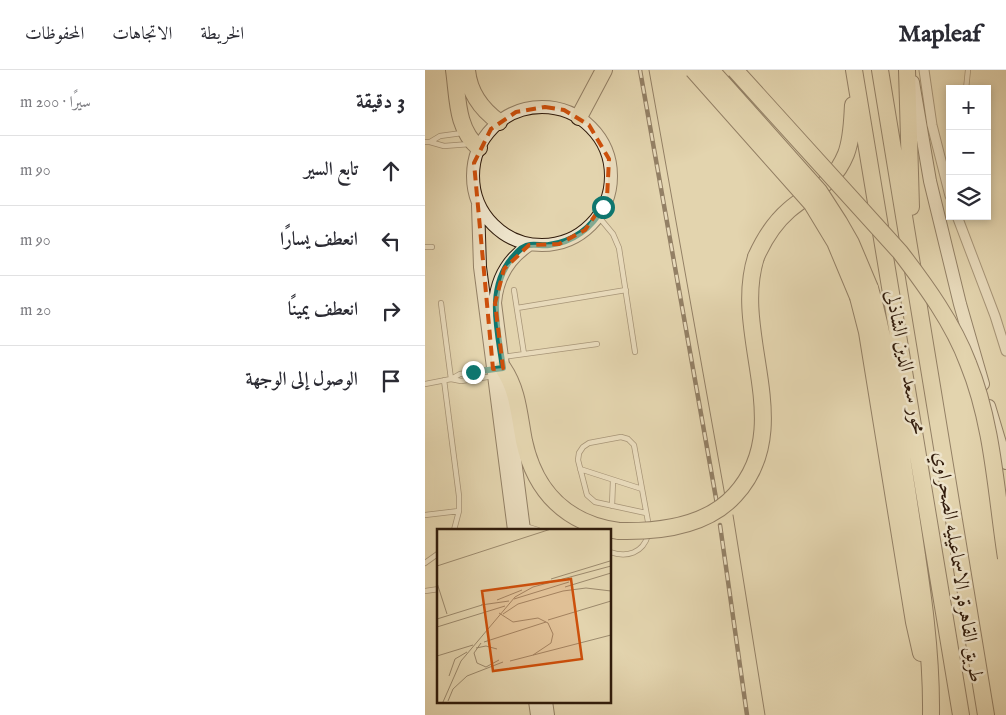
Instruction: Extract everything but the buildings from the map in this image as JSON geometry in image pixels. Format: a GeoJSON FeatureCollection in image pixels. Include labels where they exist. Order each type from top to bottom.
{"type":"FeatureCollection","features":[{"type":"Feature","properties":{"kind":"highway"},"geometry":{"type":"LineString","coordinates":[[579,117],[604,70]]}},
{"type":"Feature","properties":{"kind":"highway"},"geometry":{"type":"LineString","coordinates":[[693,70],[812,204],[864,292]]}},
{"type":"Feature","properties":{"kind":"highway","name":"محور سعد الدين الشاذلى"},"geometry":{"type":"LineString","coordinates":[[711,70],[819,191],[851,243],[864,292],[882,335],[926,618],[932,684]]}},
{"type":"Feature","properties":{"kind":"highway","name":"محور سعد الدين الشاذلى"},"geometry":{"type":"LineString","coordinates":[[735,70],[900,252],[920,279],[952,330],[968,362],[980,398],[989,444],[1006,558]]}},
{"type":"Feature","properties":{"kind":"highway","name":"طريق القاهرة, الاسماعيليه الصحراوي"},"geometry":{"type":"LineString","coordinates":[[880,70],[987,715]]}},
{"type":"Feature","properties":{"kind":"highway"},"geometry":{"type":"LineString","coordinates":[[909,70],[912,257]]}},
{"type":"Feature","properties":{"kind":"highway"},"geometry":{"type":"LineString","coordinates":[[463,72],[476,99],[486,112],[499,122]]}},
{"type":"Feature","properties":{"kind":"highway"},"geometry":{"type":"LineString","coordinates":[[463,72],[461,121],[472,142]]}},
{"type":"Feature","properties":{"kind":"highway"},"geometry":{"type":"LineString","coordinates":[[611,529],[641,530],[676,526],[706,516],[733,498],[752,472],[760,452],[764,420],[749,304],[751,278],[756,257],[766,237],[777,223],[797,204],[827,182],[843,160],[851,135],[854,72]]}},
{"type":"Feature","properties":{"kind":"highway","name":"طريق القاهرة, الاسماعيليه الصحراوي"},"geometry":{"type":"LineString","coordinates":[[854,72],[961,715]]}},
{"type":"Feature","properties":{"kind":"highway"},"geometry":{"type":"LineString","coordinates":[[498,368],[511,382],[531,462],[546,491],[561,507],[578,519],[608,529]]}},
{"type":"Feature","properties":{"kind":"highway"},"geometry":{"type":"LineString","coordinates":[[931,715],[932,684]]}},
{"type":"Feature","properties":{"kind":"highway"},"geometry":{"type":"LineString","coordinates":[[932,684],[938,715]]}},
{"type":"Feature","properties":{"kind":"street"},"geometry":{"type":"LineString","coordinates":[[909,70],[932,190],[960,304],[1006,463]]}},
{"type":"Feature","properties":{"kind":"street"},"geometry":{"type":"LineString","coordinates":[[923,70],[932,125],[946,180]]}},
{"type":"Feature","properties":{"kind":"street"},"geometry":{"type":"LineString","coordinates":[[535,107],[555,108],[579,117],[596,133],[609,159],[610,189],[599,216],[585,230],[568,240],[549,245],[529,244],[511,238],[488,220],[478,202],[473,183],[472,142],[485,136],[499,122],[516,112],[535,107]]}},
{"type":"Feature","properties":{"kind":"street"},"geometry":{"type":"LineString","coordinates":[[478,202],[478,251],[498,368],[520,528]]}},
{"type":"Feature","properties":{"kind":"street"},"geometry":{"type":"LineString","coordinates":[[959,220],[995,316],[1006,351]]}},
{"type":"Feature","properties":{"kind":"street"},"geometry":{"type":"LineString","coordinates":[[498,368],[495,304],[498,286],[509,262],[529,244]]}},
{"type":"Feature","properties":{"kind":"street"},"geometry":{"type":"LineString","coordinates":[[535,702],[537,715]]}},
{"type":"Feature","properties":{"kind":"street"},"geometry":{"type":"LineString","coordinates":[[546,702],[547,715]]}},
{"type":"Feature","properties":{"kind":"lane"},"geometry":{"type":"LineString","coordinates":[[966,85],[968,70]]}},
{"type":"Feature","properties":{"kind":"lane"},"geometry":{"type":"LineString","coordinates":[[428,142],[440,136],[472,142]]}},
{"type":"Feature","properties":{"kind":"lane"},"geometry":{"type":"LineString","coordinates":[[428,142],[444,146],[472,142]]}},
{"type":"Feature","properties":{"kind":"lane"},"geometry":{"type":"LineString","coordinates":[[599,216],[609,227],[617,241],[623,264],[635,352]]}},
{"type":"Feature","properties":{"kind":"lane"},"geometry":{"type":"LineString","coordinates":[[425,248],[432,247]]}},
{"type":"Feature","properties":{"kind":"lane"},"geometry":{"type":"LineString","coordinates":[[514,290],[524,354]]}},
{"type":"Feature","properties":{"kind":"lane"},"geometry":{"type":"LineString","coordinates":[[517,308],[626,290]]}},
{"type":"Feature","properties":{"kind":"lane"},"geometry":{"type":"LineString","coordinates":[[441,303],[451,379]]}},
{"type":"Feature","properties":{"kind":"lane"},"geometry":{"type":"LineString","coordinates":[[425,384],[451,379],[460,374],[498,368],[524,354],[597,344]]}},
{"type":"Feature","properties":{"kind":"lane"},"geometry":{"type":"LineString","coordinates":[[444,380],[459,496],[459,511],[455,529]]}},
{"type":"Feature","properties":{"kind":"lane"},"geometry":{"type":"LineString","coordinates":[[611,552],[618,555],[634,553],[643,546],[649,532],[646,513],[642,489],[634,445],[624,438],[617,437],[585,444],[578,457],[589,497],[595,502],[646,513]]}},
{"type":"Feature","properties":{"kind":"lane"},"geometry":{"type":"LineString","coordinates":[[580,469],[642,489]]}},
{"type":"Feature","properties":{"kind":"lane"},"geometry":{"type":"LineString","coordinates":[[612,506],[613,480]]}},
{"type":"Feature","properties":{"kind":"lane"},"geometry":{"type":"LineString","coordinates":[[425,515],[459,511]]}},
{"type":"Feature","properties":{"kind":"lane"},"geometry":{"type":"LineString","coordinates":[[425,563],[437,554]]}},
{"type":"Feature","properties":{"kind":"highlighted area"},"geometry":{"type":"Polygon","coordinates":[[[545,107],[564,110],[589,125],[609,159],[607,198],[585,230],[559,244],[529,245],[504,269],[495,303],[503,368],[493,369],[474,163],[491,129],[516,112],[545,107]]]}},
{"type":"Feature","properties":{"kind":"tram line"},"geometry":{"type":"LineString","coordinates":[[649,70],[725,496]]}},
{"type":"Feature","properties":{"kind":"tram line"},"geometry":{"type":"LineString","coordinates":[[733,515],[765,715]]}},
{"type":"Feature","properties":{"kind":"railway"},"geometry":{"type":"LineString","coordinates":[[640,70],[717,504]]}},
{"type":"Feature","properties":{"kind":"railway"},"geometry":{"type":"LineString","coordinates":[[720,525],[747,715]]}},
{"type":"Feature","properties":{"kind":"route"},"geometry":{"type":"LineString","coordinates":[[473,372],[503,368],[495,304],[500,277],[509,262],[529,244],[539,246],[559,244],[577,236],[592,224],[599,216],[603,207]]}}]}
